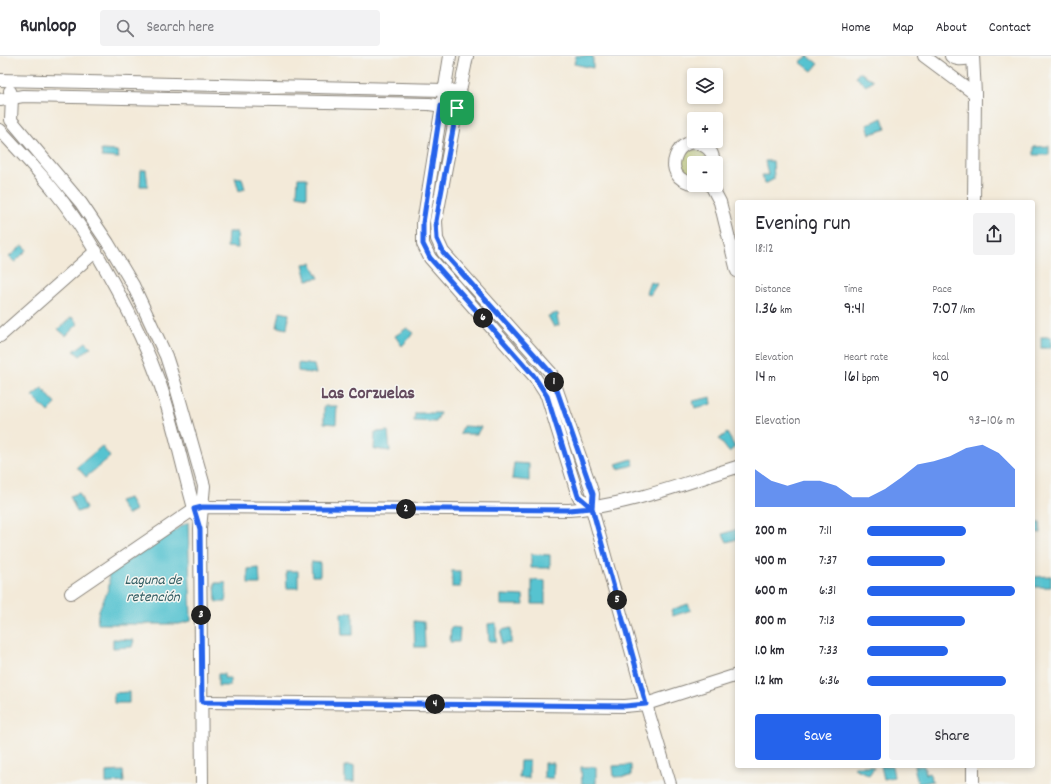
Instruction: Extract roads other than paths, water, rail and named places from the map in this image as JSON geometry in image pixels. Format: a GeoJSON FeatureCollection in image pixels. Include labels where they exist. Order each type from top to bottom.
{"type":"FeatureCollection","features":[{"type":"Feature","properties":{"kind":"street"},"geometry":{"type":"LineString","coordinates":[[450,56],[423,223],[423,244],[430,258],[534,376],[547,396],[578,496],[592,508]]}},
{"type":"Feature","properties":{"kind":"street"},"geometry":{"type":"LineString","coordinates":[[467,56],[436,221],[437,239],[443,252],[551,373],[593,494],[592,508],[646,704],[670,784]]}},
{"type":"Feature","properties":{"kind":"street"},"geometry":{"type":"LineString","coordinates":[[924,56],[974,94]]}},
{"type":"Feature","properties":{"kind":"street"},"geometry":{"type":"LineString","coordinates":[[951,56],[955,59],[962,60],[973,57],[974,200]]}},
{"type":"Feature","properties":{"kind":"street"},"geometry":{"type":"LineString","coordinates":[[2,80],[460,91]]}},
{"type":"Feature","properties":{"kind":"street"},"geometry":{"type":"LineString","coordinates":[[2,80],[12,97],[11,120],[27,137],[81,203],[108,243],[133,285],[150,320],[166,356],[204,486],[198,508]]}},
{"type":"Feature","properties":{"kind":"street"},"geometry":{"type":"LineString","coordinates":[[0,100],[12,97],[31,96],[413,104],[457,108]]}},
{"type":"Feature","properties":{"kind":"street"},"geometry":{"type":"LineString","coordinates":[[0,130],[56,193],[79,224],[96,251],[126,306],[160,383],[198,508],[200,529],[202,784]]}},
{"type":"Feature","properties":{"kind":"street"},"geometry":{"type":"LineString","coordinates":[[687,181],[678,176],[673,163],[677,151],[682,146],[695,143],[701,144],[712,153],[713,156]]}},
{"type":"Feature","properties":{"kind":"street"},"geometry":{"type":"LineString","coordinates":[[715,192],[720,202],[735,263]]}},
{"type":"Feature","properties":{"kind":"street"},"geometry":{"type":"LineString","coordinates":[[0,336],[96,251]]}},
{"type":"Feature","properties":{"kind":"street"},"geometry":{"type":"LineString","coordinates":[[71,592],[198,508],[569,510],[614,504],[735,468]]}},
{"type":"Feature","properties":{"kind":"street"},"geometry":{"type":"LineString","coordinates":[[202,702],[625,706],[646,704],[735,676]]}},
{"type":"Feature","properties":{"kind":"street"},"geometry":{"type":"LineString","coordinates":[[973,768],[973,784]]}},
{"type":"Feature","properties":{"kind":"water"},"geometry":{"type":"Polygon","coordinates":[[[576,56],[593,56],[593,68],[574,64],[576,56]]]}},
{"type":"Feature","properties":{"kind":"water"},"geometry":{"type":"Polygon","coordinates":[[[808,56],[818,64],[812,71],[800,62],[808,56]]]}},
{"type":"Feature","properties":{"kind":"water"},"geometry":{"type":"Polygon","coordinates":[[[859,72],[873,80],[866,86],[856,77],[859,72]]]}},
{"type":"Feature","properties":{"kind":"water"},"geometry":{"type":"Polygon","coordinates":[[[882,118],[886,129],[870,134],[867,125],[882,118]]]}},
{"type":"Feature","properties":{"kind":"water"},"geometry":{"type":"Polygon","coordinates":[[[1049,146],[1049,155],[1034,155],[1034,147],[1049,146]]]}},
{"type":"Feature","properties":{"kind":"water"},"geometry":{"type":"Polygon","coordinates":[[[101,150],[117,151],[119,158],[102,157],[101,150]]]}},
{"type":"Feature","properties":{"kind":"water"},"geometry":{"type":"Polygon","coordinates":[[[765,161],[773,161],[774,179],[765,184],[762,175],[768,175],[765,161]]]}},
{"type":"Feature","properties":{"kind":"water"},"geometry":{"type":"Polygon","coordinates":[[[141,170],[146,170],[148,186],[140,186],[141,170]]]}},
{"type":"Feature","properties":{"kind":"water"},"geometry":{"type":"Polygon","coordinates":[[[235,177],[242,178],[245,189],[239,191],[235,177]]]}},
{"type":"Feature","properties":{"kind":"water"},"geometry":{"type":"Polygon","coordinates":[[[298,178],[307,178],[307,197],[297,195],[298,178]]]}},
{"type":"Feature","properties":{"kind":"water"},"geometry":{"type":"Polygon","coordinates":[[[228,232],[237,232],[238,248],[227,247],[228,232]]]}},
{"type":"Feature","properties":{"kind":"water"},"geometry":{"type":"Polygon","coordinates":[[[23,245],[27,250],[15,262],[9,257],[23,245]]]}},
{"type":"Feature","properties":{"kind":"water"},"geometry":{"type":"Polygon","coordinates":[[[311,263],[319,278],[307,280],[303,264],[311,263]]]}},
{"type":"Feature","properties":{"kind":"water"},"geometry":{"type":"Polygon","coordinates":[[[650,282],[657,284],[650,295],[646,293],[650,282]]]}},
{"type":"Feature","properties":{"kind":"water"},"geometry":{"type":"Polygon","coordinates":[[[280,312],[289,314],[287,329],[277,327],[280,312]]]}},
{"type":"Feature","properties":{"kind":"water"},"geometry":{"type":"Polygon","coordinates":[[[557,313],[559,315],[557,317],[559,325],[554,327],[548,316],[557,313]]]}},
{"type":"Feature","properties":{"kind":"water"},"geometry":{"type":"Polygon","coordinates":[[[72,317],[78,324],[66,336],[58,329],[72,317]]]}},
{"type":"Feature","properties":{"kind":"water"},"geometry":{"type":"Polygon","coordinates":[[[407,328],[414,333],[402,346],[395,336],[407,328]]]}},
{"type":"Feature","properties":{"kind":"water"},"geometry":{"type":"Polygon","coordinates":[[[1041,337],[1051,337],[1051,348],[1041,348],[1041,337]]]}},
{"type":"Feature","properties":{"kind":"water"},"geometry":{"type":"Polygon","coordinates":[[[86,342],[91,347],[80,356],[74,351],[86,342]]]}},
{"type":"Feature","properties":{"kind":"water"},"geometry":{"type":"Polygon","coordinates":[[[298,363],[314,365],[316,374],[298,371],[298,363]]]}},
{"type":"Feature","properties":{"kind":"water"},"geometry":{"type":"Polygon","coordinates":[[[42,388],[56,404],[48,412],[32,396],[42,388]]]}},
{"type":"Feature","properties":{"kind":"water"},"geometry":{"type":"Polygon","coordinates":[[[711,397],[712,404],[695,408],[693,401],[711,397]]]}},
{"type":"Feature","properties":{"kind":"water"},"geometry":{"type":"Polygon","coordinates":[[[324,406],[337,406],[336,424],[324,423],[324,406]]]}},
{"type":"Feature","properties":{"kind":"water"},"geometry":{"type":"Polygon","coordinates":[[[415,413],[440,413],[436,422],[414,421],[415,413]]]}},
{"type":"Feature","properties":{"kind":"water"},"geometry":{"type":"Polygon","coordinates":[[[463,426],[481,427],[477,434],[460,434],[463,426]]]}},
{"type":"Feature","properties":{"kind":"water"},"geometry":{"type":"Polygon","coordinates":[[[388,431],[390,451],[374,449],[375,432],[388,431]]]}},
{"type":"Feature","properties":{"kind":"water"},"geometry":{"type":"Polygon","coordinates":[[[727,433],[735,447],[729,452],[719,439],[727,433]]]}},
{"type":"Feature","properties":{"kind":"water"},"geometry":{"type":"Polygon","coordinates":[[[102,446],[110,457],[86,477],[77,467],[102,446]]]}},
{"type":"Feature","properties":{"kind":"water"},"geometry":{"type":"Polygon","coordinates":[[[632,459],[634,465],[618,469],[616,464],[632,459]]]}},
{"type":"Feature","properties":{"kind":"water"},"geometry":{"type":"Polygon","coordinates":[[[514,463],[529,464],[529,481],[512,479],[514,463]]]}},
{"type":"Feature","properties":{"kind":"water"},"geometry":{"type":"Polygon","coordinates":[[[79,493],[86,509],[77,512],[70,496],[79,493]]]}},
{"type":"Feature","properties":{"kind":"water"},"geometry":{"type":"Polygon","coordinates":[[[129,498],[135,510],[127,515],[119,501],[129,498]]]}},
{"type":"Feature","properties":{"kind":"water","name":"Laguna de retención"},"geometry":{"type":"Polygon","coordinates":[[[188,522],[191,621],[179,624],[98,624],[97,619],[99,609],[109,586],[108,573],[188,522]]]}},
{"type":"Feature","properties":{"kind":"water"},"geometry":{"type":"Polygon","coordinates":[[[1035,523],[1040,523],[1041,533],[1035,532],[1035,523]]]}},
{"type":"Feature","properties":{"kind":"water"},"geometry":{"type":"Polygon","coordinates":[[[735,530],[735,540],[727,542],[723,534],[735,530]]]}},
{"type":"Feature","properties":{"kind":"water"},"geometry":{"type":"Polygon","coordinates":[[[531,554],[550,555],[550,568],[531,568],[531,554]]]}},
{"type":"Feature","properties":{"kind":"water"},"geometry":{"type":"Polygon","coordinates":[[[311,562],[320,563],[320,576],[312,576],[311,562]]]}},
{"type":"Feature","properties":{"kind":"water"},"geometry":{"type":"Polygon","coordinates":[[[259,568],[260,584],[248,584],[248,569],[259,568]]]}},
{"type":"Feature","properties":{"kind":"water"},"geometry":{"type":"Polygon","coordinates":[[[286,571],[298,571],[298,588],[287,588],[286,571]]]}},
{"type":"Feature","properties":{"kind":"water"},"geometry":{"type":"Polygon","coordinates":[[[452,571],[460,571],[460,587],[452,587],[452,571]]]}},
{"type":"Feature","properties":{"kind":"water"},"geometry":{"type":"Polygon","coordinates":[[[1051,576],[1051,587],[1035,587],[1035,577],[1051,576]]]}},
{"type":"Feature","properties":{"kind":"water"},"geometry":{"type":"Polygon","coordinates":[[[532,580],[545,581],[545,604],[532,604],[532,580]]]}},
{"type":"Feature","properties":{"kind":"water"},"geometry":{"type":"Polygon","coordinates":[[[215,583],[226,583],[226,602],[216,602],[215,583]]]}},
{"type":"Feature","properties":{"kind":"water"},"geometry":{"type":"Polygon","coordinates":[[[501,595],[523,596],[524,605],[501,605],[501,595]]]}},
{"type":"Feature","properties":{"kind":"water"},"geometry":{"type":"Polygon","coordinates":[[[688,604],[691,610],[673,616],[671,610],[688,604]]]}},
{"type":"Feature","properties":{"kind":"water"},"geometry":{"type":"Polygon","coordinates":[[[353,612],[353,635],[342,635],[341,613],[353,612]]]}},
{"type":"Feature","properties":{"kind":"water"},"geometry":{"type":"Polygon","coordinates":[[[414,621],[424,622],[425,647],[415,647],[414,621]]]}},
{"type":"Feature","properties":{"kind":"water"},"geometry":{"type":"Polygon","coordinates":[[[496,623],[496,641],[489,641],[488,624],[496,623]]]}},
{"type":"Feature","properties":{"kind":"water"},"geometry":{"type":"Polygon","coordinates":[[[451,627],[460,628],[459,642],[450,642],[451,627]]]}},
{"type":"Feature","properties":{"kind":"water"},"geometry":{"type":"Polygon","coordinates":[[[511,628],[511,643],[501,644],[502,630],[511,628]]]}},
{"type":"Feature","properties":{"kind":"water"},"geometry":{"type":"Polygon","coordinates":[[[113,639],[134,640],[132,647],[113,648],[113,639]]]}},
{"type":"Feature","properties":{"kind":"water"},"geometry":{"type":"Polygon","coordinates":[[[218,674],[224,674],[224,678],[230,678],[230,686],[218,686],[218,674]]]}},
{"type":"Feature","properties":{"kind":"water"},"geometry":{"type":"Polygon","coordinates":[[[129,692],[129,703],[114,703],[114,693],[129,692]]]}},
{"type":"Feature","properties":{"kind":"water"},"geometry":{"type":"Polygon","coordinates":[[[520,761],[529,761],[529,778],[519,778],[520,761]]]}},
{"type":"Feature","properties":{"kind":"water"},"geometry":{"type":"Polygon","coordinates":[[[544,763],[554,763],[553,778],[544,778],[544,763]]]}},
{"type":"Feature","properties":{"kind":"water"},"geometry":{"type":"Polygon","coordinates":[[[631,765],[631,776],[614,777],[613,766],[631,765]]]}},
{"type":"Feature","properties":{"kind":"water"},"geometry":{"type":"Polygon","coordinates":[[[345,766],[354,766],[354,782],[345,782],[345,766]]]}},
{"type":"Feature","properties":{"kind":"water"},"geometry":{"type":"Polygon","coordinates":[[[581,767],[596,767],[596,784],[582,784],[581,767]]]}},
{"type":"Feature","properties":{"kind":"water"},"geometry":{"type":"Polygon","coordinates":[[[854,768],[874,768],[869,775],[854,768]]]}},
{"type":"Feature","properties":{"kind":"water"},"geometry":{"type":"Polygon","coordinates":[[[881,768],[892,768],[894,777],[884,779],[881,768]]]}},
{"type":"Feature","properties":{"kind":"water"},"geometry":{"type":"Polygon","coordinates":[[[914,768],[924,768],[926,774],[929,773],[933,781],[918,784],[914,768]]]}},
{"type":"Feature","properties":{"kind":"water"},"geometry":{"type":"Polygon","coordinates":[[[123,771],[124,782],[106,783],[106,772],[123,771]]]}},
{"type":"Feature","properties":{"kind":"district","name":"Las Corzuelas"},"geometry":{"type":"Point","coordinates":[368,392]}}]}
